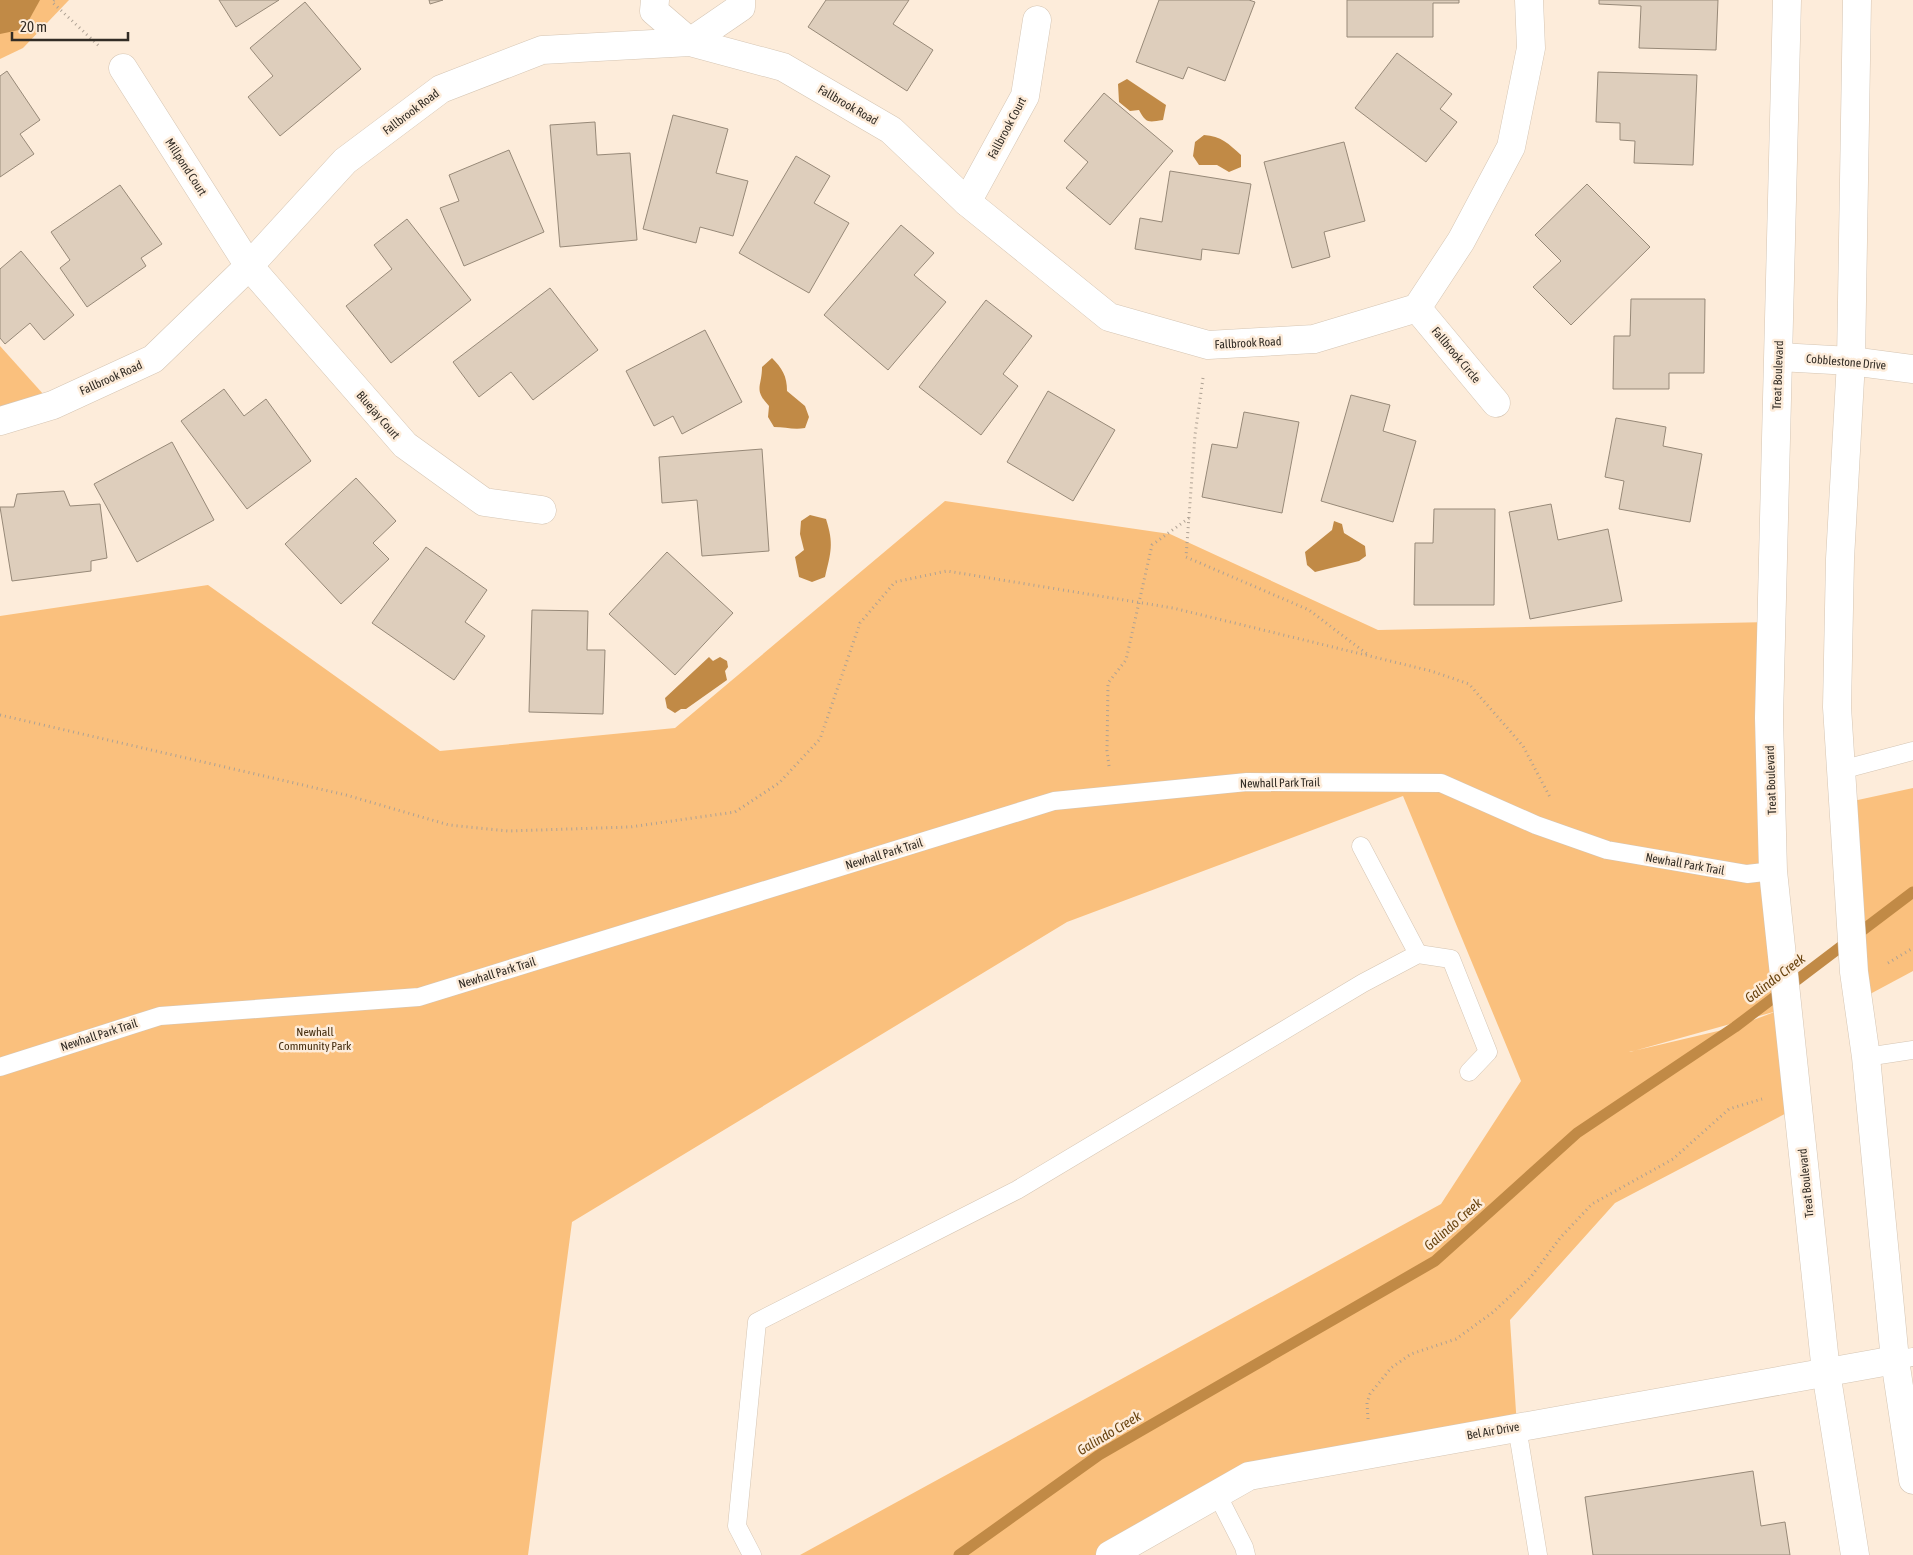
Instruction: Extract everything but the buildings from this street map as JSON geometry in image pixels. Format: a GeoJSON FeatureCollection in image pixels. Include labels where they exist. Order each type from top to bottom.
{"type":"FeatureCollection","features":[{"type":"Feature","properties":{"kind":"street"},"geometry":{"type":"LineString","coordinates":[[655,0],[654,11],[690,42],[741,7],[741,0]]}},
{"type":"Feature","properties":{"kind":"street"},"geometry":{"type":"LineString","coordinates":[[1417,308],[1461,241],[1511,147],[1531,48],[1529,0]]}},
{"type":"Feature","properties":{"kind":"street","name":"Treat Boulevard"},"geometry":{"type":"LineString","coordinates":[[1787,0],[1769,718],[1773,871],[1826,1372],[1855,1555]]}},
{"type":"Feature","properties":{"kind":"street"},"geometry":{"type":"LineString","coordinates":[[1857,0],[1851,361],[1840,559],[1836,707],[1854,972],[1904,1358],[1913,1480]]}},
{"type":"Feature","properties":{"kind":"street","name":"Fallbrook Court"},"geometry":{"type":"LineString","coordinates":[[967,202],[1025,96],[1037,20]]}},
{"type":"Feature","properties":{"kind":"street","name":"Fallbrook Road"},"geometry":{"type":"LineString","coordinates":[[0,421],[53,405],[153,360],[249,266],[345,161],[441,89],[542,50],[690,42],[783,67],[892,130],[967,202],[1109,317],[1208,345],[1314,339],[1417,308]]}},
{"type":"Feature","properties":{"kind":"street","name":"Millpond Court"},"geometry":{"type":"LineString","coordinates":[[123,68],[249,266]]}},
{"type":"Feature","properties":{"kind":"street","name":"Bluejay Court"},"geometry":{"type":"LineString","coordinates":[[249,266],[405,445],[484,502],[542,510]]}},
{"type":"Feature","properties":{"kind":"street","name":"Fallbrook Circle"},"geometry":{"type":"LineString","coordinates":[[1417,308],[1496,403]]}},
{"type":"Feature","properties":{"kind":"street","name":"Cobblestone Drive"},"geometry":{"type":"LineString","coordinates":[[1779,357],[1851,361],[1913,369]]}},
{"type":"Feature","properties":{"kind":"street","name":"Bel Air Drive"},"geometry":{"type":"LineString","coordinates":[[1110,1555],[1249,1476],[1904,1358]]}},
{"type":"Feature","properties":{"kind":"lane"},"geometry":{"type":"LineString","coordinates":[[1841,770],[1913,751]]}},
{"type":"Feature","properties":{"kind":"lane","name":"Newhall Park Trail"},"geometry":{"type":"LineString","coordinates":[[0,1067],[160,1016],[419,997],[1054,801],[1247,782],[1441,783],[1536,825],[1607,850],[1747,874],[1773,871]]}},
{"type":"Feature","properties":{"kind":"lane"},"geometry":{"type":"LineString","coordinates":[[1361,846],[1418,954]]}},
{"type":"Feature","properties":{"kind":"lane"},"geometry":{"type":"LineString","coordinates":[[752,1555],[737,1526],[757,1322],[1017,1190],[1354,988],[1418,954],[1451,959],[1488,1052],[1469,1072]]}},
{"type":"Feature","properties":{"kind":"lane"},"geometry":{"type":"LineString","coordinates":[[1866,1057],[1913,1050]]}},
{"type":"Feature","properties":{"kind":"lane"},"geometry":{"type":"LineString","coordinates":[[1517,1427],[1538,1555]]}},
{"type":"Feature","properties":{"kind":"lane"},"geometry":{"type":"LineString","coordinates":[[1217,1494],[1244,1547],[1246,1555]]}},
{"type":"Feature","properties":{"kind":"path"},"geometry":{"type":"LineString","coordinates":[[54,0],[52,2],[123,68]]}},
{"type":"Feature","properties":{"kind":"path"},"geometry":{"type":"LineString","coordinates":[[1208,345],[1195,435],[1186,557],[1309,610],[1368,655]]}},
{"type":"Feature","properties":{"kind":"path"},"geometry":{"type":"LineString","coordinates":[[1113,796],[1107,751],[1108,683],[1126,660],[1152,545],[1189,518]]}},
{"type":"Feature","properties":{"kind":"path"},"geometry":{"type":"LineString","coordinates":[[0,715],[346,795],[449,825],[508,831],[630,827],[735,812],[779,783],[820,739],[860,623],[896,582],[947,571],[1173,608],[1432,671],[1470,684],[1523,746],[1572,838]]}},
{"type":"Feature","properties":{"kind":"path"},"geometry":{"type":"LineString","coordinates":[[1371,1454],[1367,1403],[1370,1394],[1391,1368],[1411,1354],[1456,1339],[1492,1313],[1530,1278],[1560,1238],[1592,1204],[1673,1159],[1729,1109],[1764,1098]]}},
{"type":"Feature","properties":{"kind":"green space"},"geometry":{"type":"Polygon","coordinates":[[[0,0],[69,0],[23,48],[0,59],[0,0]]]}},
{"type":"Feature","properties":{"kind":"green space"},"geometry":{"type":"Polygon","coordinates":[[[0,346],[53,405],[0,421],[0,346]]]}},
{"type":"Feature","properties":{"kind":"green space","name":"Newhall Community Park"},"geometry":{"type":"Polygon","coordinates":[[[945,501],[1170,534],[1378,630],[1771,622],[1798,1107],[1615,1203],[1510,1320],[1517,1427],[1249,1476],[1110,1555],[800,1555],[1441,1204],[1521,1081],[1403,796],[1067,922],[572,1222],[528,1555],[0,1555],[0,616],[208,585],[440,751],[675,728],[945,501]],[[1777,1011],[1635,1050],[1735,1027],[1777,1011]]]}},
{"type":"Feature","properties":{"kind":"green space"},"geometry":{"type":"Polygon","coordinates":[[[1913,788],[1913,971],[1857,1001],[1844,803],[1913,788]]]}},
{"type":"Feature","properties":{"kind":"shaded area"},"geometry":{"type":"Polygon","coordinates":[[[0,0],[40,0],[24,29],[0,34],[0,0]]]}},
{"type":"Feature","properties":{"kind":"shaded area"},"geometry":{"type":"Polygon","coordinates":[[[1127,79],[1166,105],[1163,120],[1148,121],[1139,110],[1130,111],[1119,102],[1118,84],[1127,79]]]}},
{"type":"Feature","properties":{"kind":"shaded area"},"geometry":{"type":"Polygon","coordinates":[[[1204,135],[1220,139],[1233,147],[1241,155],[1241,167],[1229,172],[1217,165],[1199,165],[1193,156],[1195,142],[1204,135]]]}},
{"type":"Feature","properties":{"kind":"shaded area"},"geometry":{"type":"Polygon","coordinates":[[[772,358],[779,365],[783,373],[787,391],[805,406],[809,417],[805,428],[774,427],[768,417],[769,406],[761,396],[760,388],[762,367],[772,358]]]}},
{"type":"Feature","properties":{"kind":"shaded area"},"geometry":{"type":"Polygon","coordinates":[[[810,515],[826,519],[831,542],[825,577],[812,582],[799,577],[795,557],[804,550],[800,534],[801,521],[810,515]]]}},
{"type":"Feature","properties":{"kind":"shaded area"},"geometry":{"type":"Polygon","coordinates":[[[1334,521],[1342,524],[1344,533],[1365,546],[1366,556],[1359,561],[1315,572],[1307,565],[1305,552],[1332,530],[1334,521]]]}},
{"type":"Feature","properties":{"kind":"shaded area"},"geometry":{"type":"Polygon","coordinates":[[[709,657],[713,661],[720,657],[727,661],[728,667],[725,671],[727,680],[686,709],[681,709],[675,713],[667,708],[665,698],[709,657]]]}},
{"type":"Feature","properties":{"kind":"waterway","name":"Galindo Creek"},"geometry":{"type":"LineString","coordinates":[[959,1555],[1099,1455],[1435,1261],[1577,1133],[1735,1027],[1913,892]]}}]}
